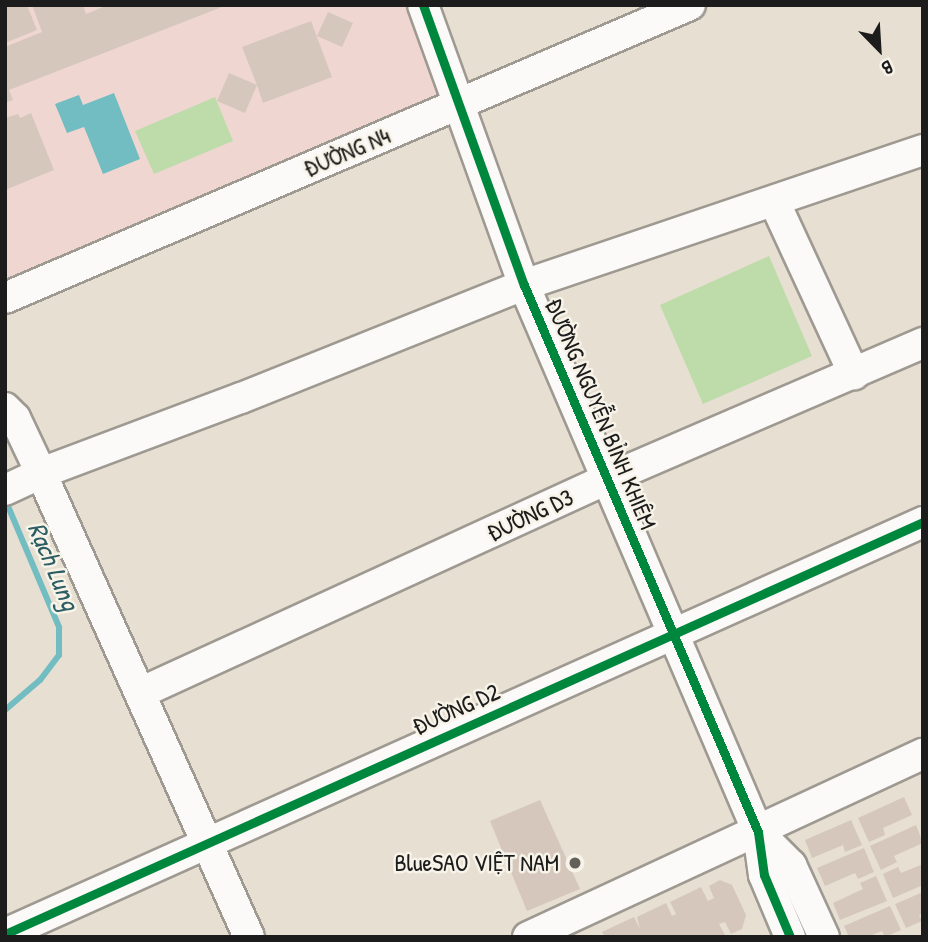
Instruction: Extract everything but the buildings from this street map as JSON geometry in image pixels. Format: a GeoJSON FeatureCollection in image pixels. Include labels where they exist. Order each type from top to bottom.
{"type":"FeatureCollection","features":[{"type":"Feature","properties":{"kind":"street","name":"ĐƯỜNG NGUYỄN BỈNH KHIÊM"},"geometry":{"type":"LineString","coordinates":[[423,5],[524,285],[607,480],[676,632],[758,832]]}},
{"type":"Feature","properties":{"kind":"street","name":"ĐƯỜNG N4"},"geometry":{"type":"LineString","coordinates":[[5,298],[682,7]]}},
{"type":"Feature","properties":{"kind":"street"},"geometry":{"type":"LineString","coordinates":[[7,489],[41,473],[241,398],[524,285],[923,150]]}},
{"type":"Feature","properties":{"kind":"street"},"geometry":{"type":"LineString","coordinates":[[775,201],[854,374]]}},
{"type":"Feature","properties":{"kind":"street","name":"ĐƯỜNG D3"},"geometry":{"type":"LineString","coordinates":[[140,693],[607,480],[923,343]]}},
{"type":"Feature","properties":{"kind":"street"},"geometry":{"type":"LineString","coordinates":[[5,408],[15,418],[41,473],[248,937]]}},
{"type":"Feature","properties":{"kind":"street","name":"ĐƯỜNG D2"},"geometry":{"type":"LineString","coordinates":[[5,934],[923,522]]}},
{"type":"Feature","properties":{"kind":"street"},"geometry":{"type":"LineString","coordinates":[[528,937],[923,754]]}},
{"type":"Feature","properties":{"kind":"street"},"geometry":{"type":"LineString","coordinates":[[758,832],[764,876],[790,937]]}},
{"type":"Feature","properties":{"kind":"street"},"geometry":{"type":"LineString","coordinates":[[758,832],[791,865],[824,937]]}},
{"type":"Feature","properties":{"kind":"shaded area"},"geometry":{"type":"Polygon","coordinates":[[[5,5],[415,5],[450,99],[5,286],[5,5]]]}},
{"type":"Feature","properties":{"kind":"green space"},"geometry":{"type":"Polygon","coordinates":[[[215,97],[233,141],[154,174],[135,131],[215,97]]]}},
{"type":"Feature","properties":{"kind":"green space"},"geometry":{"type":"Polygon","coordinates":[[[769,256],[812,356],[703,404],[660,305],[769,256]]]}},
{"type":"Feature","properties":{"kind":"water"},"geometry":{"type":"Polygon","coordinates":[[[114,93],[140,159],[103,174],[84,127],[67,133],[55,104],[79,95],[83,105],[114,93]]]}},
{"type":"Feature","properties":{"kind":"waterway","name":"Rạch Lung"},"geometry":{"type":"LineString","coordinates":[[5,499],[59,627],[59,655],[40,680],[5,710]]}},
{"type":"Feature","properties":{"kind":"cycle path"},"geometry":{"type":"LineString","coordinates":[[423,5],[524,285],[758,832],[764,875],[790,937]]}},
{"type":"Feature","properties":{"kind":"cycle path"},"geometry":{"type":"LineString","coordinates":[[5,934],[923,522]]}},
{"type":"Feature","properties":{"kind":"place","name":"BlueSAO VIỆT NAM"},"geometry":{"type":"Point","coordinates":[575,863]}}]}
